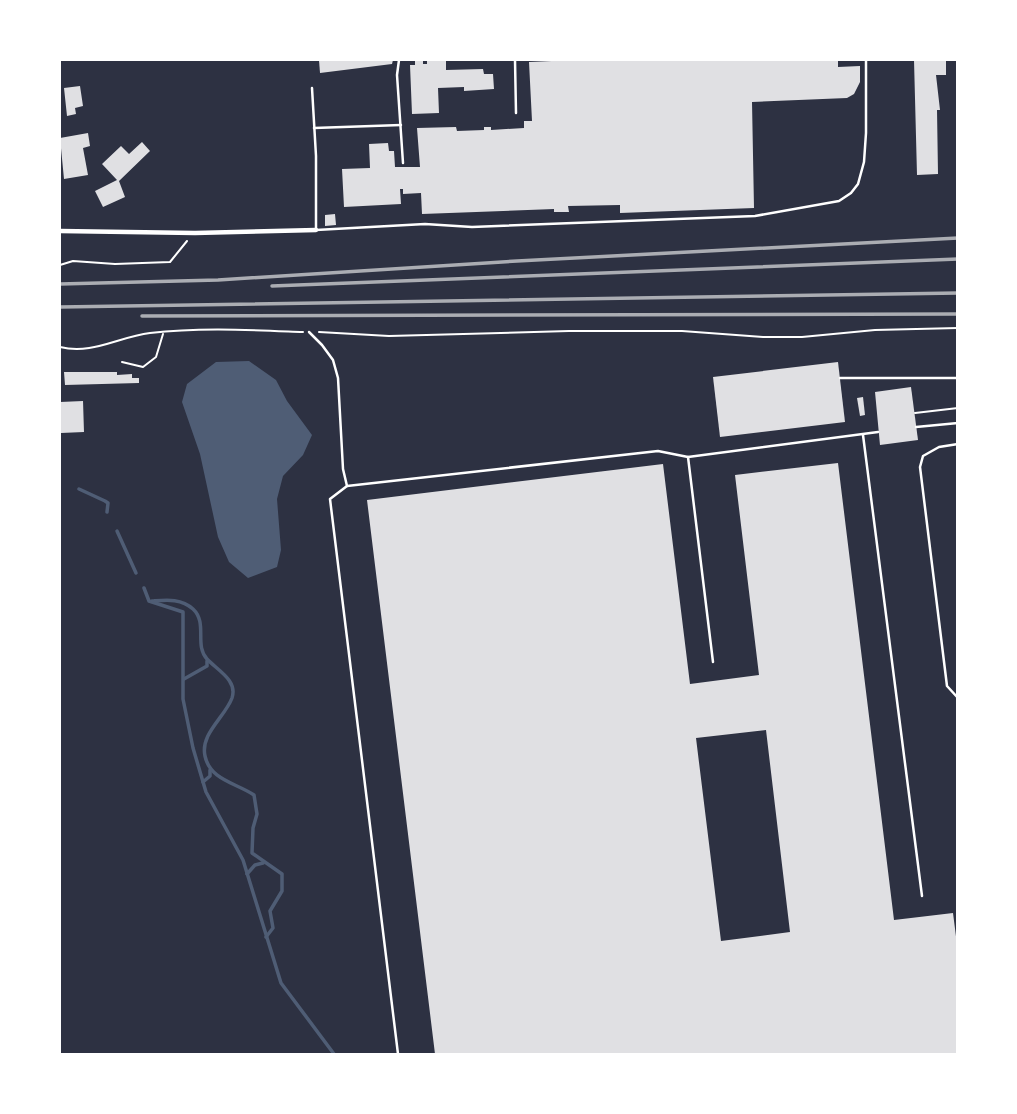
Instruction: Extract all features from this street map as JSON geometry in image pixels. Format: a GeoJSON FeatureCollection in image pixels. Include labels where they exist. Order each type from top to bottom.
{"type":"FeatureCollection","features":[{"type":"Feature","properties":{"kind":"street"},"geometry":{"type":"LineString","coordinates":[[60,231],[195,233],[316,230]]}},
{"type":"Feature","properties":{"kind":"lane"},"geometry":{"type":"LineString","coordinates":[[399,60],[397,75],[403,163]]}},
{"type":"Feature","properties":{"kind":"lane"},"geometry":{"type":"LineString","coordinates":[[515,60],[516,113]]}},
{"type":"Feature","properties":{"kind":"lane"},"geometry":{"type":"LineString","coordinates":[[312,88],[316,230],[425,224],[472,227],[755,216],[839,201],[858,184],[864,162],[866,60]]}},
{"type":"Feature","properties":{"kind":"lane"},"geometry":{"type":"LineString","coordinates":[[313,128],[401,125]]}},
{"type":"Feature","properties":{"kind":"lane"},"geometry":{"type":"LineString","coordinates":[[309,332],[333,360],[338,377],[346,486]]}},
{"type":"Feature","properties":{"kind":"lane"},"geometry":{"type":"LineString","coordinates":[[840,378],[957,378]]}},
{"type":"Feature","properties":{"kind":"lane"},"geometry":{"type":"LineString","coordinates":[[916,427],[957,423]]}},
{"type":"Feature","properties":{"kind":"lane"},"geometry":{"type":"LineString","coordinates":[[398,1055],[329,509],[330,499],[346,486],[658,452],[688,457],[878,432]]}},
{"type":"Feature","properties":{"kind":"lane"},"geometry":{"type":"LineString","coordinates":[[863,435],[922,896]]}},
{"type":"Feature","properties":{"kind":"lane"},"geometry":{"type":"LineString","coordinates":[[957,444],[939,447],[923,456],[920,467],[947,686],[957,698]]}},
{"type":"Feature","properties":{"kind":"lane"},"geometry":{"type":"LineString","coordinates":[[688,457],[713,662]]}},
{"type":"Feature","properties":{"kind":"path"},"geometry":{"type":"LineString","coordinates":[[60,265],[73,261],[115,264],[170,262],[195,233]]}},
{"type":"Feature","properties":{"kind":"path"},"geometry":{"type":"LineString","coordinates":[[60,347],[82,351],[128,337],[237,329],[389,336],[682,331],[802,337],[875,330],[957,328]]}},
{"type":"Feature","properties":{"kind":"path"},"geometry":{"type":"LineString","coordinates":[[122,362],[143,367],[156,357],[163,333]]}},
{"type":"Feature","properties":{"kind":"path"},"geometry":{"type":"LineString","coordinates":[[915,413],[957,408]]}},
{"type":"Feature","properties":{"kind":"water"},"geometry":{"type":"Polygon","coordinates":[[[249,361],[276,380],[287,401],[312,435],[303,455],[283,476],[277,499],[281,550],[277,567],[248,578],[229,562],[218,537],[200,454],[182,402],[187,384],[216,362],[249,361]]]}},
{"type":"Feature","properties":{"kind":"building"},"geometry":{"type":"Polygon","coordinates":[[[319,60],[393,60],[392,64],[320,73],[319,60]]]}},
{"type":"Feature","properties":{"kind":"building"},"geometry":{"type":"Polygon","coordinates":[[[415,60],[423,60],[423,64],[427,64],[427,60],[446,60],[446,70],[483,69],[484,74],[493,74],[494,89],[464,91],[464,87],[438,88],[439,113],[412,114],[410,65],[415,65],[415,60]]]}},
{"type":"Feature","properties":{"kind":"building"},"geometry":{"type":"Polygon","coordinates":[[[838,60],[838,67],[860,66],[860,82],[854,94],[847,98],[752,102],[754,208],[620,213],[620,205],[568,206],[569,212],[554,212],[554,209],[422,214],[421,193],[403,194],[403,189],[400,189],[401,204],[344,207],[342,169],[370,168],[369,144],[388,143],[389,151],[394,151],[395,167],[420,167],[417,128],[456,127],[457,131],[484,130],[484,127],[491,127],[491,130],[524,128],[524,121],[532,121],[529,62],[838,60]]]}},
{"type":"Feature","properties":{"kind":"building"},"geometry":{"type":"Polygon","coordinates":[[[914,60],[946,60],[946,75],[936,75],[940,110],[937,110],[938,174],[917,175],[914,60]]]}},
{"type":"Feature","properties":{"kind":"building"},"geometry":{"type":"Polygon","coordinates":[[[80,86],[83,106],[75,108],[76,114],[67,116],[64,88],[80,86]]]}},
{"type":"Feature","properties":{"kind":"building"},"geometry":{"type":"Polygon","coordinates":[[[88,133],[90,146],[83,148],[88,175],[64,179],[60,138],[88,133]]]}},
{"type":"Feature","properties":{"kind":"building"},"geometry":{"type":"Polygon","coordinates":[[[142,142],[150,151],[119,181],[125,197],[103,207],[95,191],[117,180],[102,164],[121,146],[129,154],[142,142]]]}},
{"type":"Feature","properties":{"kind":"building"},"geometry":{"type":"Polygon","coordinates":[[[335,214],[336,225],[325,226],[325,215],[335,214]]]}},
{"type":"Feature","properties":{"kind":"building"},"geometry":{"type":"Polygon","coordinates":[[[838,362],[845,422],[720,437],[713,377],[838,362]]]}},
{"type":"Feature","properties":{"kind":"building"},"geometry":{"type":"Polygon","coordinates":[[[64,372],[132,374],[132,378],[139,378],[139,383],[65,385],[64,372]]]}},
{"type":"Feature","properties":{"kind":"building"},"geometry":{"type":"Polygon","coordinates":[[[911,387],[918,440],[880,445],[875,392],[911,387]]]}},
{"type":"Feature","properties":{"kind":"building"},"geometry":{"type":"Polygon","coordinates":[[[863,397],[865,415],[860,416],[857,398],[863,397]]]}},
{"type":"Feature","properties":{"kind":"building"},"geometry":{"type":"Polygon","coordinates":[[[83,401],[84,432],[61,433],[60,402],[83,401]]]}},
{"type":"Feature","properties":{"kind":"building"},"geometry":{"type":"Polygon","coordinates":[[[838,463],[894,920],[953,913],[958,952],[958,1054],[435,1054],[367,500],[663,464],[690,684],[759,675],[735,475],[838,463]],[[766,730],[696,738],[721,941],[790,932],[766,730]]]}},
{"type":"Feature","properties":{"kind":"waterway"},"geometry":{"type":"LineString","coordinates":[[79,489],[108,503],[107,512]]}},
{"type":"Feature","properties":{"kind":"waterway"},"geometry":{"type":"LineString","coordinates":[[117,531],[136,573]]}},
{"type":"Feature","properties":{"kind":"waterway"},"geometry":{"type":"LineString","coordinates":[[144,588],[149,601],[183,612],[183,699],[206,792],[243,860],[281,983],[334,1054]]}},
{"type":"Feature","properties":{"kind":"waterway"},"geometry":{"type":"LineString","coordinates":[[152,601],[178,601],[193,609],[200,621],[203,653],[232,686],[229,705],[206,740],[205,756],[212,771],[218,776],[254,795],[257,814],[253,828],[252,853],[282,874],[282,891],[270,911],[273,928],[266,937]]}},
{"type":"Feature","properties":{"kind":"waterway"},"geometry":{"type":"LineString","coordinates":[[184,679],[207,666],[207,661]]}},
{"type":"Feature","properties":{"kind":"waterway"},"geometry":{"type":"LineString","coordinates":[[203,782],[210,776],[210,770]]}},
{"type":"Feature","properties":{"kind":"waterway"},"geometry":{"type":"LineString","coordinates":[[247,874],[255,865],[263,863]]}},
{"type":"Feature","properties":{"kind":"railway"},"geometry":{"type":"LineString","coordinates":[[60,284],[218,280],[958,238]]}},
{"type":"Feature","properties":{"kind":"railway"},"geometry":{"type":"LineString","coordinates":[[272,286],[958,259]]}},
{"type":"Feature","properties":{"kind":"railway"},"geometry":{"type":"LineString","coordinates":[[60,307],[958,293]]}},
{"type":"Feature","properties":{"kind":"railway"},"geometry":{"type":"LineString","coordinates":[[142,316],[958,314]]}}]}
